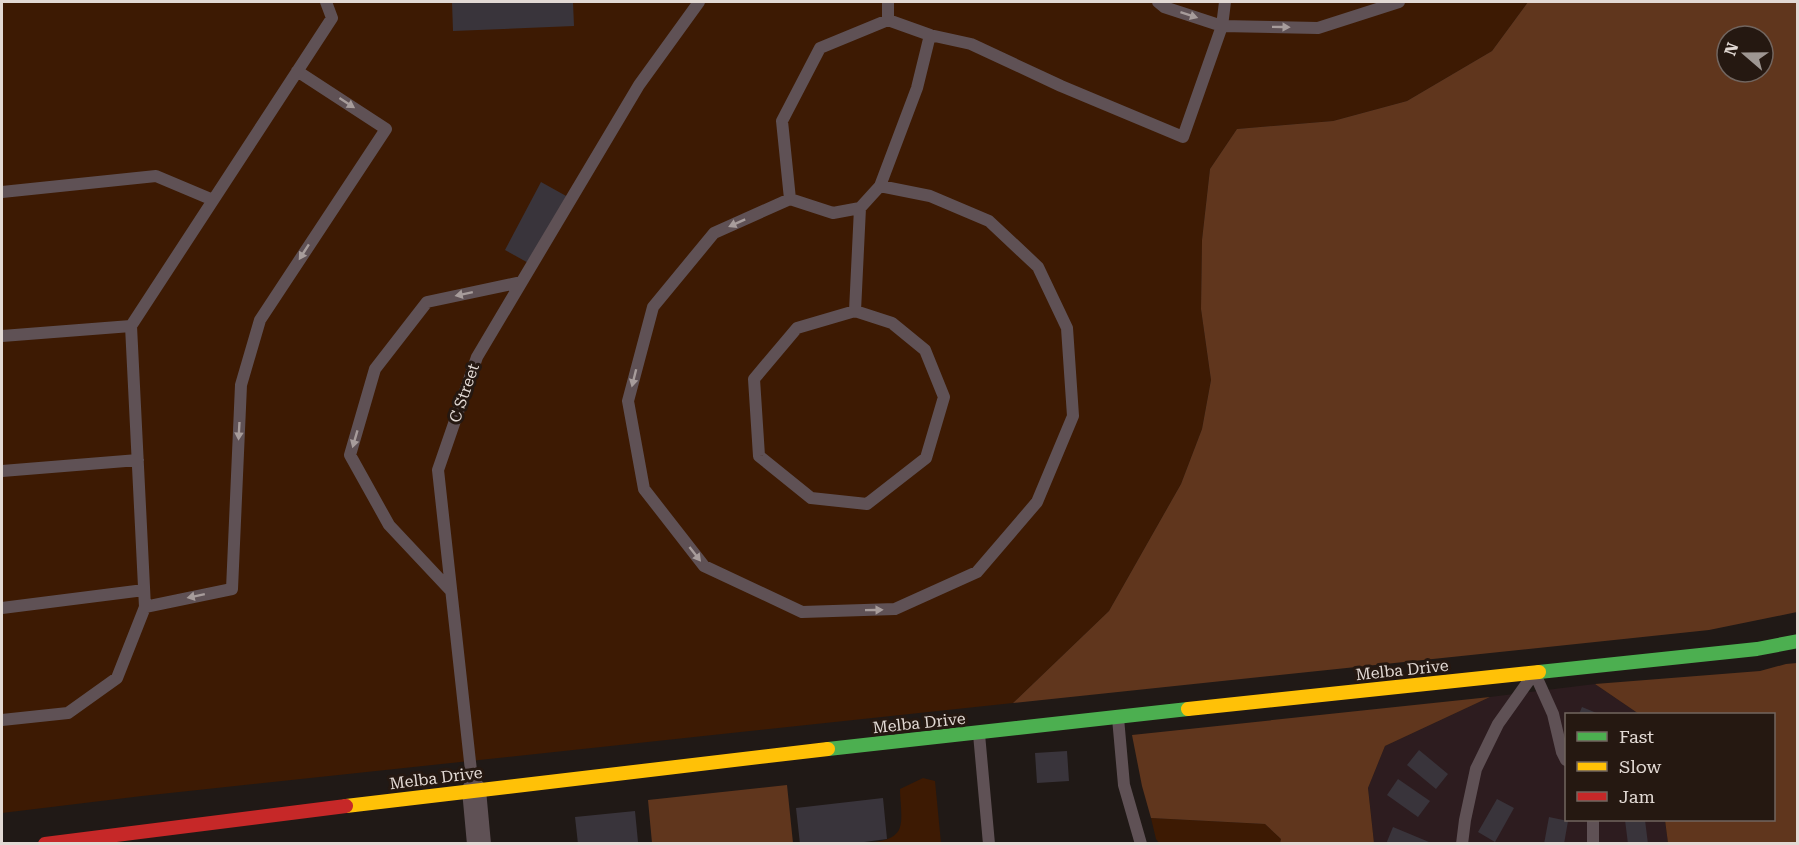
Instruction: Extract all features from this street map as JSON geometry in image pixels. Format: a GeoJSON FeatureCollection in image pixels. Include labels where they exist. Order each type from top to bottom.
{"type":"FeatureCollection","features":[{"type":"Feature","properties":{"kind":"street","name":"Melba Drive"},"geometry":{"type":"LineString","coordinates":[[45,843],[474,790],[1118,716],[1757,649],[1797,641]]}},
{"type":"Feature","properties":{"kind":"street","name":"C Street"},"geometry":{"type":"LineString","coordinates":[[474,790],[479,843]]}},
{"type":"Feature","properties":{"kind":"lane"},"geometry":{"type":"LineString","coordinates":[[2,720],[68,713],[117,678],[145,607],[131,326],[332,18],[326,2]]}},
{"type":"Feature","properties":{"kind":"lane","name":"C Street"},"geometry":{"type":"LineString","coordinates":[[474,790],[438,470],[477,357],[639,85],[699,2]]}},
{"type":"Feature","properties":{"kind":"lane"},"geometry":{"type":"LineString","coordinates":[[888,2],[888,20]]}},
{"type":"Feature","properties":{"kind":"lane"},"geometry":{"type":"LineString","coordinates":[[790,199],[782,121],[820,48],[888,20],[930,35],[971,44],[1061,86],[1183,137],[1222,26],[1225,2]]}},
{"type":"Feature","properties":{"kind":"lane"},"geometry":{"type":"LineString","coordinates":[[1163,3],[1222,26],[1318,28],[1399,2]]}},
{"type":"Feature","properties":{"kind":"lane"},"geometry":{"type":"LineString","coordinates":[[880,186],[930,196],[989,221],[1038,267],[1067,328],[1073,416],[1037,502],[977,572],[895,609],[802,612],[704,566],[644,489],[628,401],[653,306],[714,233],[790,199],[833,213],[860,208],[880,186],[917,88],[930,35]]}},
{"type":"Feature","properties":{"kind":"lane"},"geometry":{"type":"LineString","coordinates":[[145,607],[232,589],[241,385],[260,320],[386,129],[297,71]]}},
{"type":"Feature","properties":{"kind":"lane"},"geometry":{"type":"LineString","coordinates":[[2,192],[156,176],[213,201]]}},
{"type":"Feature","properties":{"kind":"lane"},"geometry":{"type":"LineString","coordinates":[[855,311],[860,208]]}},
{"type":"Feature","properties":{"kind":"lane"},"geometry":{"type":"LineString","coordinates":[[450,591],[389,525],[350,455],[375,369],[427,302],[521,282]]}},
{"type":"Feature","properties":{"kind":"lane"},"geometry":{"type":"LineString","coordinates":[[855,311],[892,323],[925,350],[944,397],[926,458],[867,504],[812,498],[759,456],[754,379],[797,328],[855,311]]}},
{"type":"Feature","properties":{"kind":"lane"},"geometry":{"type":"LineString","coordinates":[[2,336],[131,326]]}},
{"type":"Feature","properties":{"kind":"lane"},"geometry":{"type":"LineString","coordinates":[[2,471],[138,460]]}},
{"type":"Feature","properties":{"kind":"lane"},"geometry":{"type":"LineString","coordinates":[[2,608],[144,590]]}},
{"type":"Feature","properties":{"kind":"lane"},"geometry":{"type":"LineString","coordinates":[[1534,673],[1552,714],[1565,758]]}},
{"type":"Feature","properties":{"kind":"lane"},"geometry":{"type":"LineString","coordinates":[[1462,843],[1464,820],[1476,769],[1498,724],[1534,673]]}},
{"type":"Feature","properties":{"kind":"lane"},"geometry":{"type":"LineString","coordinates":[[1118,716],[1124,785],[1141,843]]}},
{"type":"Feature","properties":{"kind":"lane"},"geometry":{"type":"LineString","coordinates":[[979,732],[989,843]]}},
{"type":"Feature","properties":{"kind":"lane"},"geometry":{"type":"LineString","coordinates":[[1593,821],[1593,843]]}},
{"type":"Feature","properties":{"kind":"shaded area"},"geometry":{"type":"Polygon","coordinates":[[[2,2],[1528,2],[1492,51],[1407,101],[1333,121],[1237,129],[1210,169],[1202,240],[1201,309],[1211,380],[1202,429],[1181,484],[1109,611],[1013,703],[2,813],[2,2]]]}},
{"type":"Feature","properties":{"kind":"shaded area"},"geometry":{"type":"Polygon","coordinates":[[[1528,2],[1797,2],[1797,612],[1709,630],[1013,703],[1109,611],[1181,484],[1202,429],[1211,380],[1201,309],[1202,240],[1210,169],[1237,129],[1333,121],[1407,101],[1492,51],[1528,2]]]}},
{"type":"Feature","properties":{"kind":"shaded area"},"geometry":{"type":"Polygon","coordinates":[[[1797,663],[1797,843],[1668,843],[1665,821],[1775,821],[1775,713],[1638,713],[1595,684],[1760,671],[1797,663]]]}},
{"type":"Feature","properties":{"kind":"shaded area"},"geometry":{"type":"Polygon","coordinates":[[[1595,684],[1638,713],[1565,713],[1565,821],[1665,821],[1668,843],[1374,843],[1368,788],[1385,746],[1490,697],[1595,684]]]}},
{"type":"Feature","properties":{"kind":"shaded area"},"geometry":{"type":"Polygon","coordinates":[[[1490,697],[1385,746],[1368,788],[1374,843],[1280,843],[1281,839],[1265,824],[1151,818],[1132,735],[1490,697]]]}},
{"type":"Feature","properties":{"kind":"shaded area"},"geometry":{"type":"Polygon","coordinates":[[[923,778],[935,781],[941,843],[849,844],[878,842],[897,833],[901,819],[900,789],[923,778]]]}},
{"type":"Feature","properties":{"kind":"shaded area"},"geometry":{"type":"Polygon","coordinates":[[[787,785],[793,843],[652,843],[648,800],[787,785]]]}},
{"type":"Feature","properties":{"kind":"shaded area"},"geometry":{"type":"Polygon","coordinates":[[[1151,818],[1265,824],[1281,839],[1280,844],[1159,843],[1151,818]]]}},
{"type":"Feature","properties":{"kind":"building"},"geometry":{"type":"Polygon","coordinates":[[[452,2],[573,2],[574,26],[453,31],[452,2]]]}},
{"type":"Feature","properties":{"kind":"building"},"geometry":{"type":"Polygon","coordinates":[[[541,182],[568,197],[532,265],[505,250],[541,182]]]}},
{"type":"Feature","properties":{"kind":"building"},"geometry":{"type":"Polygon","coordinates":[[[1582,707],[1597,713],[1579,713],[1582,707]]]}},
{"type":"Feature","properties":{"kind":"building"},"geometry":{"type":"Polygon","coordinates":[[[1419,750],[1448,774],[1436,789],[1407,765],[1419,750]]]}},
{"type":"Feature","properties":{"kind":"building"},"geometry":{"type":"Polygon","coordinates":[[[1067,751],[1069,781],[1037,783],[1035,753],[1067,751]]]}},
{"type":"Feature","properties":{"kind":"building"},"geometry":{"type":"Polygon","coordinates":[[[1398,779],[1430,801],[1418,817],[1387,795],[1398,779]]]}},
{"type":"Feature","properties":{"kind":"building"},"geometry":{"type":"Polygon","coordinates":[[[883,798],[887,839],[849,844],[800,844],[796,808],[883,798]]]}},
{"type":"Feature","properties":{"kind":"building"},"geometry":{"type":"Polygon","coordinates":[[[1497,799],[1514,808],[1495,842],[1478,832],[1497,799]]]}},
{"type":"Feature","properties":{"kind":"building"},"geometry":{"type":"Polygon","coordinates":[[[635,811],[638,842],[578,844],[575,817],[635,811]]]}},
{"type":"Feature","properties":{"kind":"building"},"geometry":{"type":"Polygon","coordinates":[[[1549,817],[1568,821],[1564,844],[1544,844],[1549,817]]]}},
{"type":"Feature","properties":{"kind":"building"},"geometry":{"type":"Polygon","coordinates":[[[1625,821],[1645,821],[1648,844],[1628,844],[1625,821]]]}},
{"type":"Feature","properties":{"kind":"building"},"geometry":{"type":"Polygon","coordinates":[[[1393,827],[1429,842],[1428,844],[1386,844],[1393,827]]]}},
{"type":"Feature","properties":{"kind":"traffic: fast"},"geometry":{"type":"LineString","coordinates":[[1539,672],[1757,649],[1798,641]]}},
{"type":"Feature","properties":{"kind":"traffic: fast"},"geometry":{"type":"LineString","coordinates":[[828,749],[1188,709]]}},
{"type":"Feature","properties":{"kind":"traffic: slow"},"geometry":{"type":"LineString","coordinates":[[1188,709],[1539,672]]}},
{"type":"Feature","properties":{"kind":"traffic: slow"},"geometry":{"type":"LineString","coordinates":[[346,806],[828,749]]}},
{"type":"Feature","properties":{"kind":"traffic: jam"},"geometry":{"type":"LineString","coordinates":[[45,844],[346,806]]}}]}
